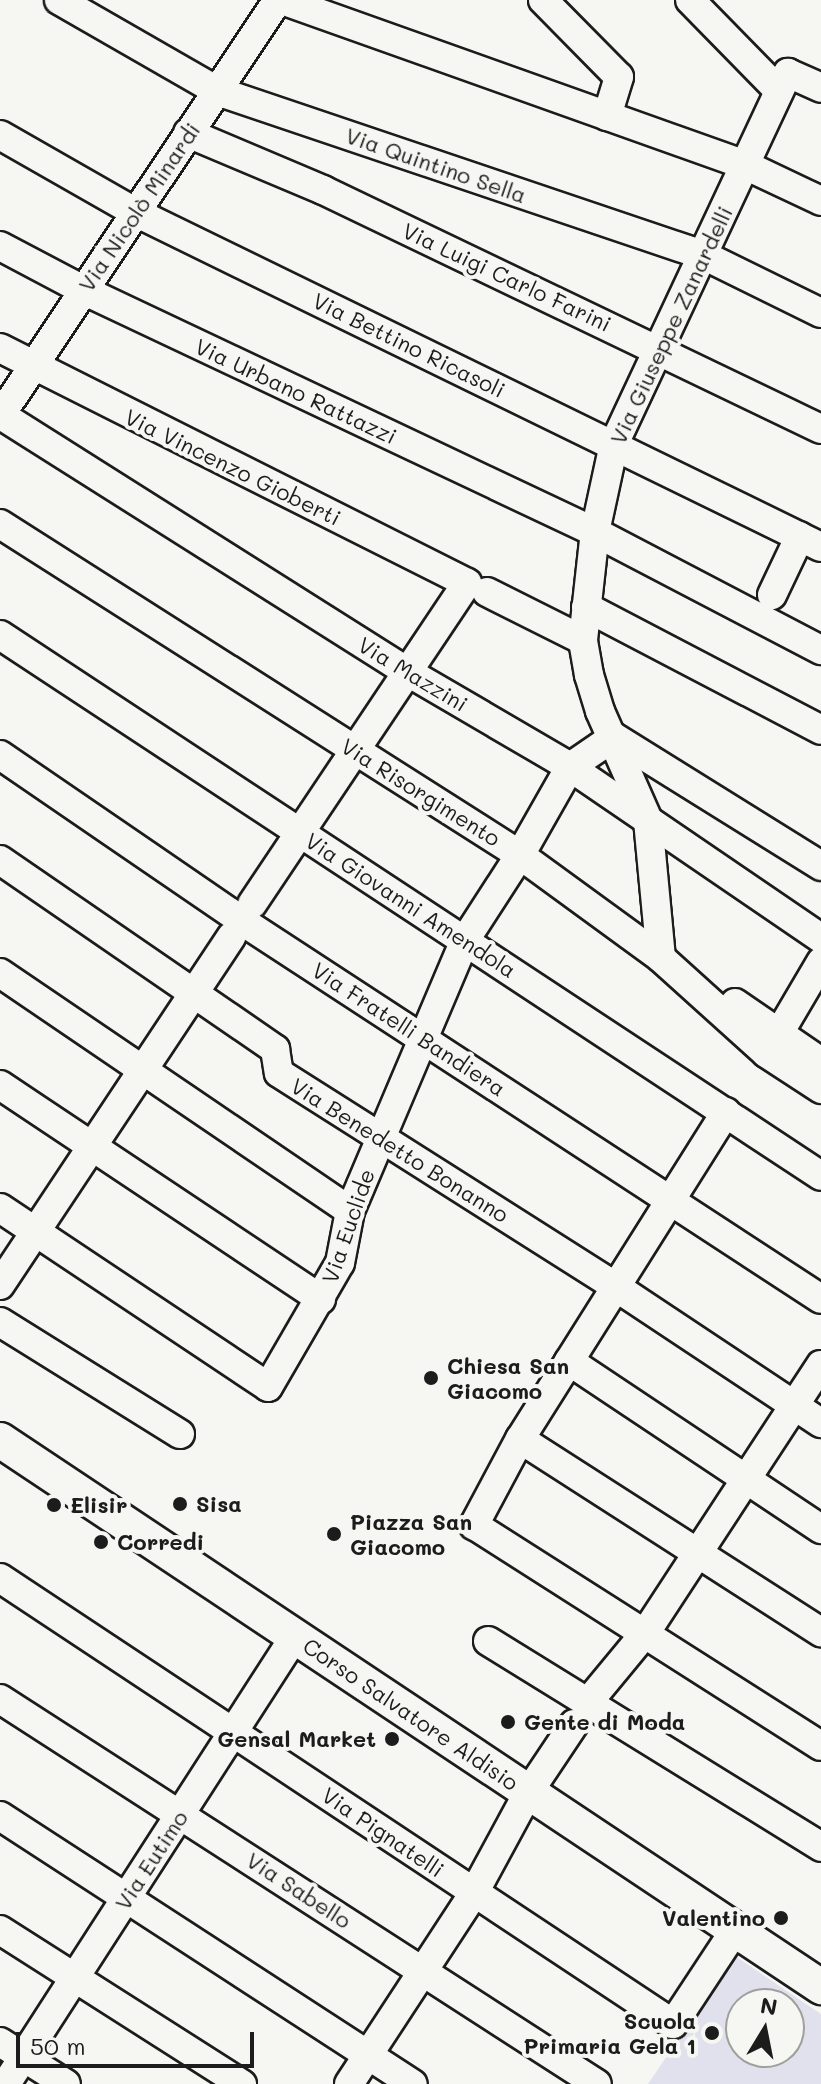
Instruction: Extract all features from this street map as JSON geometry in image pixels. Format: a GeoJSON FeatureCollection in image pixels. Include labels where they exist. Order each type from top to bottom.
{"type":"FeatureCollection","features":[{"type":"Feature","properties":{"kind":"street","name":"Via Quintino Sella"},"geometry":{"type":"LineString","coordinates":[[59,0],[217,91],[703,255],[821,313]]}},
{"type":"Feature","properties":{"kind":"street","name":"Via Nicolò Minardi"},"geometry":{"type":"LineString","coordinates":[[0,415],[280,0]]}},
{"type":"Feature","properties":{"kind":"street"},"geometry":{"type":"LineString","coordinates":[[280,0],[745,165],[821,201]]}},
{"type":"Feature","properties":{"kind":"street"},"geometry":{"type":"LineString","coordinates":[[543,0],[619,77],[607,116]]}},
{"type":"Feature","properties":{"kind":"street"},"geometry":{"type":"LineString","coordinates":[[690,0],[783,82],[821,88]]}},
{"type":"Feature","properties":{"kind":"street","name":"Via Giuseppe Zanardelli"},"geometry":{"type":"LineString","coordinates":[[661,958],[648,820],[596,699],[583,640],[595,532],[614,444],[783,82]]}},
{"type":"Feature","properties":{"kind":"street","name":"Via Luigi Carlo Farini"},"geometry":{"type":"LineString","coordinates":[[188,133],[323,190],[821,429]]}},
{"type":"Feature","properties":{"kind":"street","name":"Via Bettino Ricasoli"},"geometry":{"type":"LineString","coordinates":[[0,135],[135,212],[811,542]]}},
{"type":"Feature","properties":{"kind":"street","name":"Via Urbano Rattazzi"},"geometry":{"type":"LineString","coordinates":[[0,246],[83,290],[595,532],[821,650]]}},
{"type":"Feature","properties":{"kind":"street","name":"Via Vincenzo Gioberti"},"geometry":{"type":"LineString","coordinates":[[0,348],[31,367],[583,640]]}},
{"type":"Feature","properties":{"kind":"street","name":"Via Mazzini"},"geometry":{"type":"LineString","coordinates":[[0,415],[406,671],[570,767],[821,938]]}},
{"type":"Feature","properties":{"kind":"street","name":"Via Risorgimento"},"geometry":{"type":"LineString","coordinates":[[0,524],[520,855],[661,958],[766,1053],[821,1089]]}},
{"type":"Feature","properties":{"kind":"street"},"geometry":{"type":"LineString","coordinates":[[772,595],[811,542]]}},
{"type":"Feature","properties":{"kind":"street"},"geometry":{"type":"LineString","coordinates":[[252,904],[357,751],[406,671],[477,588]]}},
{"type":"Feature","properties":{"kind":"street"},"geometry":{"type":"LineString","coordinates":[[586,607],[821,730]]}},
{"type":"Feature","properties":{"kind":"street","name":"Via Giovanni Amendola"},"geometry":{"type":"LineString","coordinates":[[0,635],[821,1176]]}},
{"type":"Feature","properties":{"kind":"street"},"geometry":{"type":"LineString","coordinates":[[614,737],[821,866]]}},
{"type":"Feature","properties":{"kind":"street","name":"Via Euclide"},"geometry":{"type":"LineString","coordinates":[[35,1231],[268,1387],[340,1263],[350,1211],[465,940],[520,855],[570,767],[614,737]]}},
{"type":"Feature","properties":{"kind":"street","name":"Via Fratelli Bandiera"},"geometry":{"type":"LineString","coordinates":[[0,755],[242,921],[821,1299]]}},
{"type":"Feature","properties":{"kind":"street","name":"Via Benedetto Bonanno"},"geometry":{"type":"LineString","coordinates":[[0,860],[275,1049],[279,1073],[616,1287],[821,1423]]}},
{"type":"Feature","properties":{"kind":"street"},"geometry":{"type":"LineString","coordinates":[[0,1285],[231,937]]}},
{"type":"Feature","properties":{"kind":"street"},"geometry":{"type":"LineString","coordinates":[[778,1035],[821,962]]}},
{"type":"Feature","properties":{"kind":"street"},"geometry":{"type":"LineString","coordinates":[[0,973],[350,1211]]}},
{"type":"Feature","properties":{"kind":"street"},"geometry":{"type":"LineString","coordinates":[[703,979],[778,1035],[821,1062]]}},
{"type":"Feature","properties":{"kind":"street"},"geometry":{"type":"LineString","coordinates":[[0,1085],[321,1299]]}},
{"type":"Feature","properties":{"kind":"street"},"geometry":{"type":"LineString","coordinates":[[726,1112],[520,1439],[474,1525],[821,1746]]}},
{"type":"Feature","properties":{"kind":"street"},"geometry":{"type":"LineString","coordinates":[[0,1208],[35,1231]]}},
{"type":"Feature","properties":{"kind":"street"},"geometry":{"type":"LineString","coordinates":[[0,1322],[180,1434]]}},
{"type":"Feature","properties":{"kind":"street"},"geometry":{"type":"LineString","coordinates":[[569,1361],[821,1529]]}},
{"type":"Feature","properties":{"kind":"street"},"geometry":{"type":"LineString","coordinates":[[589,1701],[646,1632],[821,1365]]}},
{"type":"Feature","properties":{"kind":"street"},"geometry":{"type":"LineString","coordinates":[[520,1439],[821,1632]]}},
{"type":"Feature","properties":{"kind":"street","name":"Corso Salvatore Aldisio"},"geometry":{"type":"LineString","coordinates":[[0,1440],[821,1987]]}},
{"type":"Feature","properties":{"kind":"street","name":"Via Pignatelli"},"geometry":{"type":"LineString","coordinates":[[0,1578],[673,2024],[735,1930]]}},
{"type":"Feature","properties":{"kind":"street","name":"Via Eutimo"},"geometry":{"type":"LineString","coordinates":[[6,2084],[295,1636]]}},
{"type":"Feature","properties":{"kind":"street"},"geometry":{"type":"LineString","coordinates":[[488,1641],[821,1847]]}},
{"type":"Feature","properties":{"kind":"street","name":"Via Sabello"},"geometry":{"type":"LineString","coordinates":[[0,1699],[597,2084]]}},
{"type":"Feature","properties":{"kind":"street"},"geometry":{"type":"LineString","coordinates":[[349,2084],[474,1893],[528,1793],[574,1724]]}},
{"type":"Feature","properties":{"kind":"street"},"geometry":{"type":"LineString","coordinates":[[0,1816],[413,2084]]}},
{"type":"Feature","properties":{"kind":"street"},"geometry":{"type":"LineString","coordinates":[[0,1930],[242,2084]]}},
{"type":"Feature","properties":{"kind":"street"},"geometry":{"type":"LineString","coordinates":[[0,2042],[66,2084]]}},
{"type":"Feature","properties":{"kind":"shaded area","name":"Scuola Primaria Gela 1"},"geometry":{"type":"Polygon","coordinates":[[[735,1956],[782,1988],[725,1988],[725,2068],[805,2068],[805,2003],[821,2014],[821,2084],[648,2084],[735,1956]]]}},
{"type":"Feature","properties":{"kind":"place","name":"Chiesa San Giacomo"},"geometry":{"type":"Point","coordinates":[431,1378]}},
{"type":"Feature","properties":{"kind":"place","name":"Sisa"},"geometry":{"type":"Point","coordinates":[180,1504]}},
{"type":"Feature","properties":{"kind":"place","name":"Elisir"},"geometry":{"type":"Point","coordinates":[54,1505]}},
{"type":"Feature","properties":{"kind":"place","name":"Piazza San Giacomo"},"geometry":{"type":"Point","coordinates":[334,1534]}},
{"type":"Feature","properties":{"kind":"place","name":"Corredi"},"geometry":{"type":"Point","coordinates":[101,1542]}},
{"type":"Feature","properties":{"kind":"place","name":"Gente di Moda"},"geometry":{"type":"Point","coordinates":[508,1722]}},
{"type":"Feature","properties":{"kind":"place","name":"Gensal Market"},"geometry":{"type":"Point","coordinates":[392,1739]}},
{"type":"Feature","properties":{"kind":"place","name":"Valentino"},"geometry":{"type":"Point","coordinates":[781,1918]}},
{"type":"Feature","properties":{"kind":"place","name":"Scuola Primaria Gela 1"},"geometry":{"type":"Point","coordinates":[712,2033]}}]}
